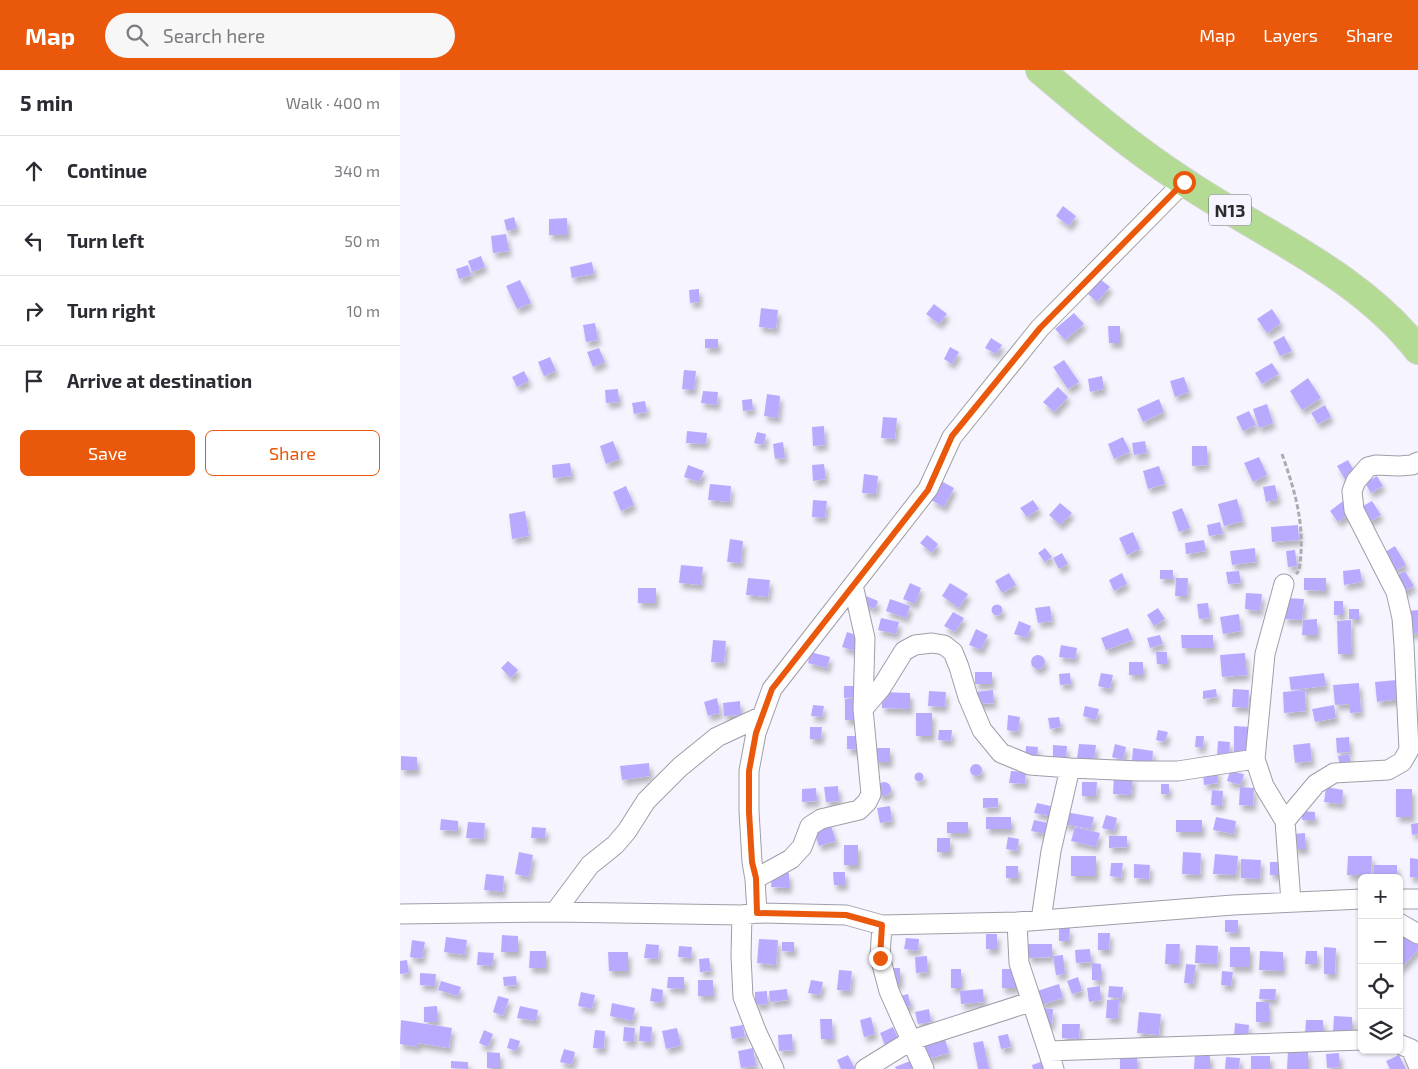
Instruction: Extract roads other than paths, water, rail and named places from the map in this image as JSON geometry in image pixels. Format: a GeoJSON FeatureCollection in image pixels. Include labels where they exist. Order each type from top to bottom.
{"type":"FeatureCollection","features":[{"type":"Feature","properties":{"kind":"main road","name":"N13"},"geometry":{"type":"LineString","coordinates":[[1040,70],[1126,142],[1184,182],[1352,286],[1401,329],[1418,350]]}},
{"type":"Feature","properties":{"kind":"street"},"geometry":{"type":"LineString","coordinates":[[774,1069],[743,997],[741,956],[756,878],[752,862],[749,771],[756,733],[772,689],[928,490],[952,436],[1040,328],[1184,182]]}},
{"type":"Feature","properties":{"kind":"street"},"geometry":{"type":"LineString","coordinates":[[1285,820],[1316,784],[1334,773],[1388,770],[1402,762],[1409,750],[1402,618],[1396,592],[1354,510],[1352,491],[1356,481],[1368,467],[1376,465],[1412,465],[1418,462]]}},
{"type":"Feature","properties":{"kind":"street"},"geometry":{"type":"LineString","coordinates":[[1284,584],[1266,654],[1255,759],[1264,786],[1285,820],[1291,902]]}},
{"type":"Feature","properties":{"kind":"street"},"geometry":{"type":"LineString","coordinates":[[756,878],[791,859],[802,847],[810,826],[821,819],[859,810],[867,802],[870,794],[862,709],[864,638],[853,585]]}},
{"type":"Feature","properties":{"kind":"street"},"geometry":{"type":"LineString","coordinates":[[862,709],[881,688],[904,651],[915,645],[932,643],[944,645],[953,652],[968,697],[982,730],[1001,753],[1030,765],[1139,771],[1178,771],[1255,759]]}},
{"type":"Feature","properties":{"kind":"street"},"geometry":{"type":"LineString","coordinates":[[556,912],[590,865],[615,845],[627,831],[646,801],[680,767],[717,737],[762,716]]}},
{"type":"Feature","properties":{"kind":"street"},"geometry":{"type":"LineString","coordinates":[[1041,920],[1051,851],[1070,768]]}},
{"type":"Feature","properties":{"kind":"street"},"geometry":{"type":"LineString","coordinates":[[1403,899],[1418,899]]}},
{"type":"Feature","properties":{"kind":"street"},"geometry":{"type":"LineString","coordinates":[[400,914],[556,912],[846,915],[882,925],[1017,922],[1291,902],[1357,901]]}},
{"type":"Feature","properties":{"kind":"street"},"geometry":{"type":"LineString","coordinates":[[1017,922],[1018,963],[1051,1060],[1358,1040]]}},
{"type":"Feature","properties":{"kind":"street"},"geometry":{"type":"LineString","coordinates":[[882,925],[880,958],[889,991],[924,1069]]}},
{"type":"Feature","properties":{"kind":"street"},"geometry":{"type":"LineString","coordinates":[[1403,925],[1418,934]]}},
{"type":"Feature","properties":{"kind":"street"},"geometry":{"type":"LineString","coordinates":[[865,1069],[912,1040],[1030,1002]]}},
{"type":"Feature","properties":{"kind":"street"},"geometry":{"type":"LineString","coordinates":[[1403,1046],[1411,1049],[1418,1065]]}}]}
